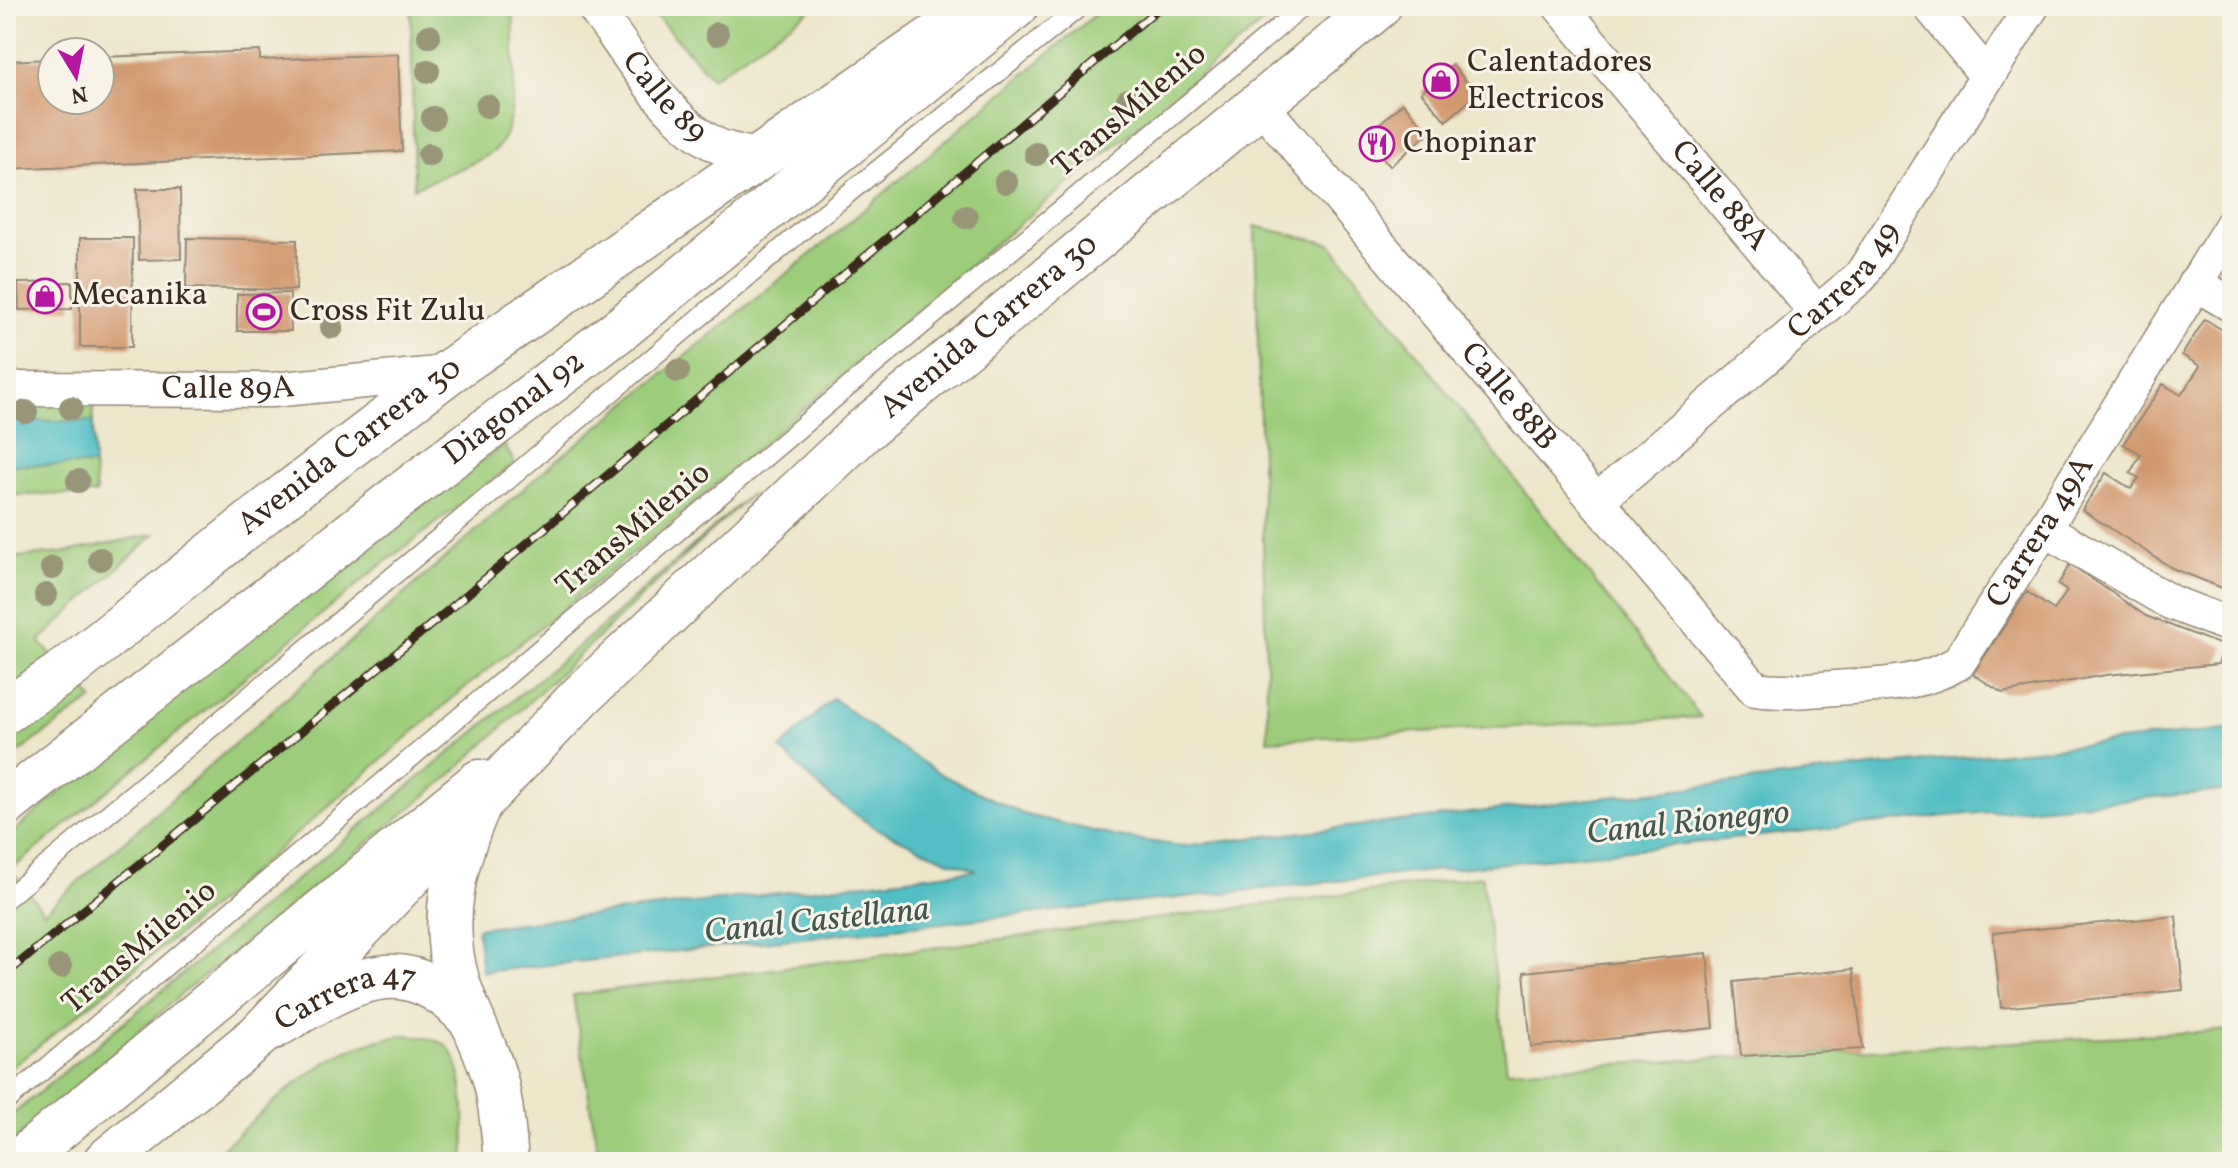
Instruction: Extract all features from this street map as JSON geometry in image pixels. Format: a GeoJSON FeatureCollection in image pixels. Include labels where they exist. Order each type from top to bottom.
{"type":"FeatureCollection","features":[{"type":"Feature","properties":{"kind":"main road","name":"Avenida Carrera 30"},"geometry":{"type":"LineString","coordinates":[[6,711],[69,668],[282,498],[447,373],[979,6]]}},
{"type":"Feature","properties":{"kind":"main road","name":"Diagonal 92"},"geometry":{"type":"LineString","coordinates":[[6,804],[393,501],[623,327],[1016,6]]}},
{"type":"Feature","properties":{"kind":"main road","name":"Avenida Carrera 30"},"geometry":{"type":"LineString","coordinates":[[105,1162],[258,1036],[580,697],[863,431],[1379,6]]}},
{"type":"Feature","properties":{"kind":"main road","name":"Avenida Carrera 30"},"geometry":{"type":"LineString","coordinates":[[18,1162],[580,697]]}},
{"type":"Feature","properties":{"kind":"main road","name":"Carrera 47"},"geometry":{"type":"LineString","coordinates":[[480,802],[462,843],[451,887],[449,932],[456,978],[496,1084],[506,1162]]}},
{"type":"Feature","properties":{"kind":"main road","name":"Carrera 47"},"geometry":{"type":"LineString","coordinates":[[258,1036],[343,986],[399,975],[440,992],[458,1005],[473,1022]]}},
{"type":"Feature","properties":{"kind":"street","name":"Calle 89"},"geometry":{"type":"LineString","coordinates":[[593,6],[666,103],[683,119],[716,145],[758,156]]}},
{"type":"Feature","properties":{"kind":"street","name":"Calle 88A"},"geometry":{"type":"LineString","coordinates":[[1560,6],[1817,313]]}},
{"type":"Feature","properties":{"kind":"street"},"geometry":{"type":"LineString","coordinates":[[1930,6],[1987,76]]}},
{"type":"Feature","properties":{"kind":"street","name":"Carrera 49"},"geometry":{"type":"LineString","coordinates":[[1597,501],[1861,276],[2032,6]]}},
{"type":"Feature","properties":{"kind":"street","name":"Calle 88B"},"geometry":{"type":"LineString","coordinates":[[1260,104],[1755,689]]}},
{"type":"Feature","properties":{"kind":"street","name":"Carrera 49A"},"geometry":{"type":"LineString","coordinates":[[1755,689],[1776,692],[1894,684],[1940,674],[1958,663],[2232,225]]}},
{"type":"Feature","properties":{"kind":"street"},"geometry":{"type":"LineString","coordinates":[[2195,283],[2232,305]]}},
{"type":"Feature","properties":{"kind":"street","name":"Calle 89A"},"geometry":{"type":"LineString","coordinates":[[6,389],[272,390],[447,373]]}},
{"type":"Feature","properties":{"kind":"street"},"geometry":{"type":"LineString","coordinates":[[2044,529],[2170,602],[2232,626]]}},
{"type":"Feature","properties":{"kind":"lane"},"geometry":{"type":"LineString","coordinates":[[6,899],[503,485],[803,230],[1081,6]]}},
{"type":"Feature","properties":{"kind":"lane","name":"TransMilenio"},"geometry":{"type":"LineString","coordinates":[[6,1102],[865,373],[1304,6]]}},
{"type":"Feature","properties":{"kind":"green space"},"geometry":{"type":"Polygon","coordinates":[[[411,6],[513,6],[514,62],[509,123],[494,151],[468,166],[414,188],[411,6]]]}},
{"type":"Feature","properties":{"kind":"green space"},"geometry":{"type":"Polygon","coordinates":[[[647,6],[816,6],[712,78],[647,6]]]}},
{"type":"Feature","properties":{"kind":"green space"},"geometry":{"type":"Polygon","coordinates":[[[1105,6],[1284,6],[984,253],[678,517],[462,690],[205,913],[6,1072],[6,838],[168,701],[378,536],[504,445],[515,463],[380,566],[11,870],[44,912],[546,469],[827,241],[1105,6]]]}},
{"type":"Feature","properties":{"kind":"green space"},"geometry":{"type":"Polygon","coordinates":[[[1255,226],[1331,244],[1701,717],[1268,740],[1255,226]]]}},
{"type":"Feature","properties":{"kind":"green space"},"geometry":{"type":"Polygon","coordinates":[[[93,398],[93,421],[6,421],[6,399],[93,398]]]}},
{"type":"Feature","properties":{"kind":"green space"},"geometry":{"type":"Polygon","coordinates":[[[6,465],[94,465],[96,494],[6,495],[6,465]]]}},
{"type":"Feature","properties":{"kind":"green space"},"geometry":{"type":"Polygon","coordinates":[[[752,493],[450,776],[185,991],[6,1148],[6,1120],[599,629],[752,493]]]}},
{"type":"Feature","properties":{"kind":"green space"},"geometry":{"type":"Polygon","coordinates":[[[155,534],[39,641],[93,699],[6,761],[6,558],[62,553],[155,534]]]}},
{"type":"Feature","properties":{"kind":"green space"},"geometry":{"type":"Polygon","coordinates":[[[1482,876],[1507,1070],[2232,1030],[2232,1159],[599,1162],[573,995],[1482,876]]]}},
{"type":"Feature","properties":{"kind":"green space"},"geometry":{"type":"Polygon","coordinates":[[[407,1035],[440,1042],[452,1052],[461,1081],[465,1160],[207,1162],[274,1102],[328,1061],[361,1045],[407,1035]]]}},
{"type":"Feature","properties":{"kind":"water"},"geometry":{"type":"Polygon","coordinates":[[[6,421],[93,421],[94,465],[6,465],[6,421]]]}},
{"type":"Feature","properties":{"kind":"water"},"geometry":{"type":"Polygon","coordinates":[[[833,698],[884,737],[944,776],[1023,814],[1118,837],[1182,846],[2232,729],[2232,790],[1947,816],[482,972],[477,928],[977,870],[875,828],[828,795],[780,749],[833,698]]]}},
{"type":"Feature","properties":{"kind":"building"},"geometry":{"type":"Polygon","coordinates":[[[260,51],[260,60],[398,54],[402,151],[6,169],[6,61],[36,60],[36,116],[116,116],[116,56],[260,51]]]}},
{"type":"Feature","properties":{"kind":"building"},"geometry":{"type":"Polygon","coordinates":[[[1452,65],[1477,94],[1446,121],[1421,92],[1452,65]]]}},
{"type":"Feature","properties":{"kind":"building"},"geometry":{"type":"Polygon","coordinates":[[[1403,103],[1429,133],[1390,166],[1364,137],[1403,103]]]}},
{"type":"Feature","properties":{"kind":"building"},"geometry":{"type":"Polygon","coordinates":[[[137,189],[180,189],[181,259],[139,260],[137,189]]]}},
{"type":"Feature","properties":{"kind":"building"},"geometry":{"type":"Polygon","coordinates":[[[80,238],[133,238],[132,347],[80,347],[80,238]]]}},
{"type":"Feature","properties":{"kind":"building"},"geometry":{"type":"Polygon","coordinates":[[[187,238],[297,240],[296,290],[186,288],[187,238]]]}},
{"type":"Feature","properties":{"kind":"building","name":"Mecanika"},"geometry":{"type":"Polygon","coordinates":[[[72,282],[72,309],[19,310],[18,283],[72,282]]]}},
{"type":"Feature","properties":{"kind":"building","name":"Cross Fit Zulu"},"geometry":{"type":"Polygon","coordinates":[[[290,293],[291,331],[237,331],[237,294],[290,293]]]}},
{"type":"Feature","properties":{"kind":"building"},"geometry":{"type":"Polygon","coordinates":[[[2205,319],[2232,336],[2232,592],[2172,568],[2082,510],[2106,473],[2131,489],[2139,478],[2130,473],[2141,454],[2123,444],[2163,384],[2181,395],[2200,366],[2182,355],[2205,319]]]}},
{"type":"Feature","properties":{"kind":"building"},"geometry":{"type":"Polygon","coordinates":[[[2070,564],[2146,616],[2224,646],[2218,664],[2106,675],[2002,693],[1973,674],[2027,592],[2054,610],[2067,591],[2058,585],[2070,564]]]}},
{"type":"Feature","properties":{"kind":"building"},"geometry":{"type":"Polygon","coordinates":[[[2176,916],[2183,990],[2001,1008],[1993,933],[2176,916]]]}},
{"type":"Feature","properties":{"kind":"building"},"geometry":{"type":"Polygon","coordinates":[[[1707,953],[1714,1028],[1531,1047],[1524,972],[1707,953]]]}},
{"type":"Feature","properties":{"kind":"building"},"geometry":{"type":"Polygon","coordinates":[[[1853,969],[1863,1049],[1741,1056],[1734,982],[1853,969]]]}},
{"type":"Feature","properties":{"kind":"railway"},"geometry":{"type":"LineString","coordinates":[[6,974],[439,618],[1161,6]]}},
{"type":"Feature","properties":{"kind":"place","name":"Calentadores Electricos"},"geometry":{"type":"Point","coordinates":[1441,81]}},
{"type":"Feature","properties":{"kind":"place","name":"Chopinar"},"geometry":{"type":"Point","coordinates":[1377,144]}},
{"type":"Feature","properties":{"kind":"place","name":"Mecanika"},"geometry":{"type":"Point","coordinates":[45,296]}},
{"type":"Feature","properties":{"kind":"place","name":"Cross Fit Zulu"},"geometry":{"type":"Point","coordinates":[264,312]}},
{"type":"Feature","properties":{"kind":"water label","name":"Canal Rionegro"},"geometry":{"type":"Point","coordinates":[1688,824]}},
{"type":"Feature","properties":{"kind":"water label","name":"Canal Castellana"},"geometry":{"type":"Point","coordinates":[817,922]}}]}
